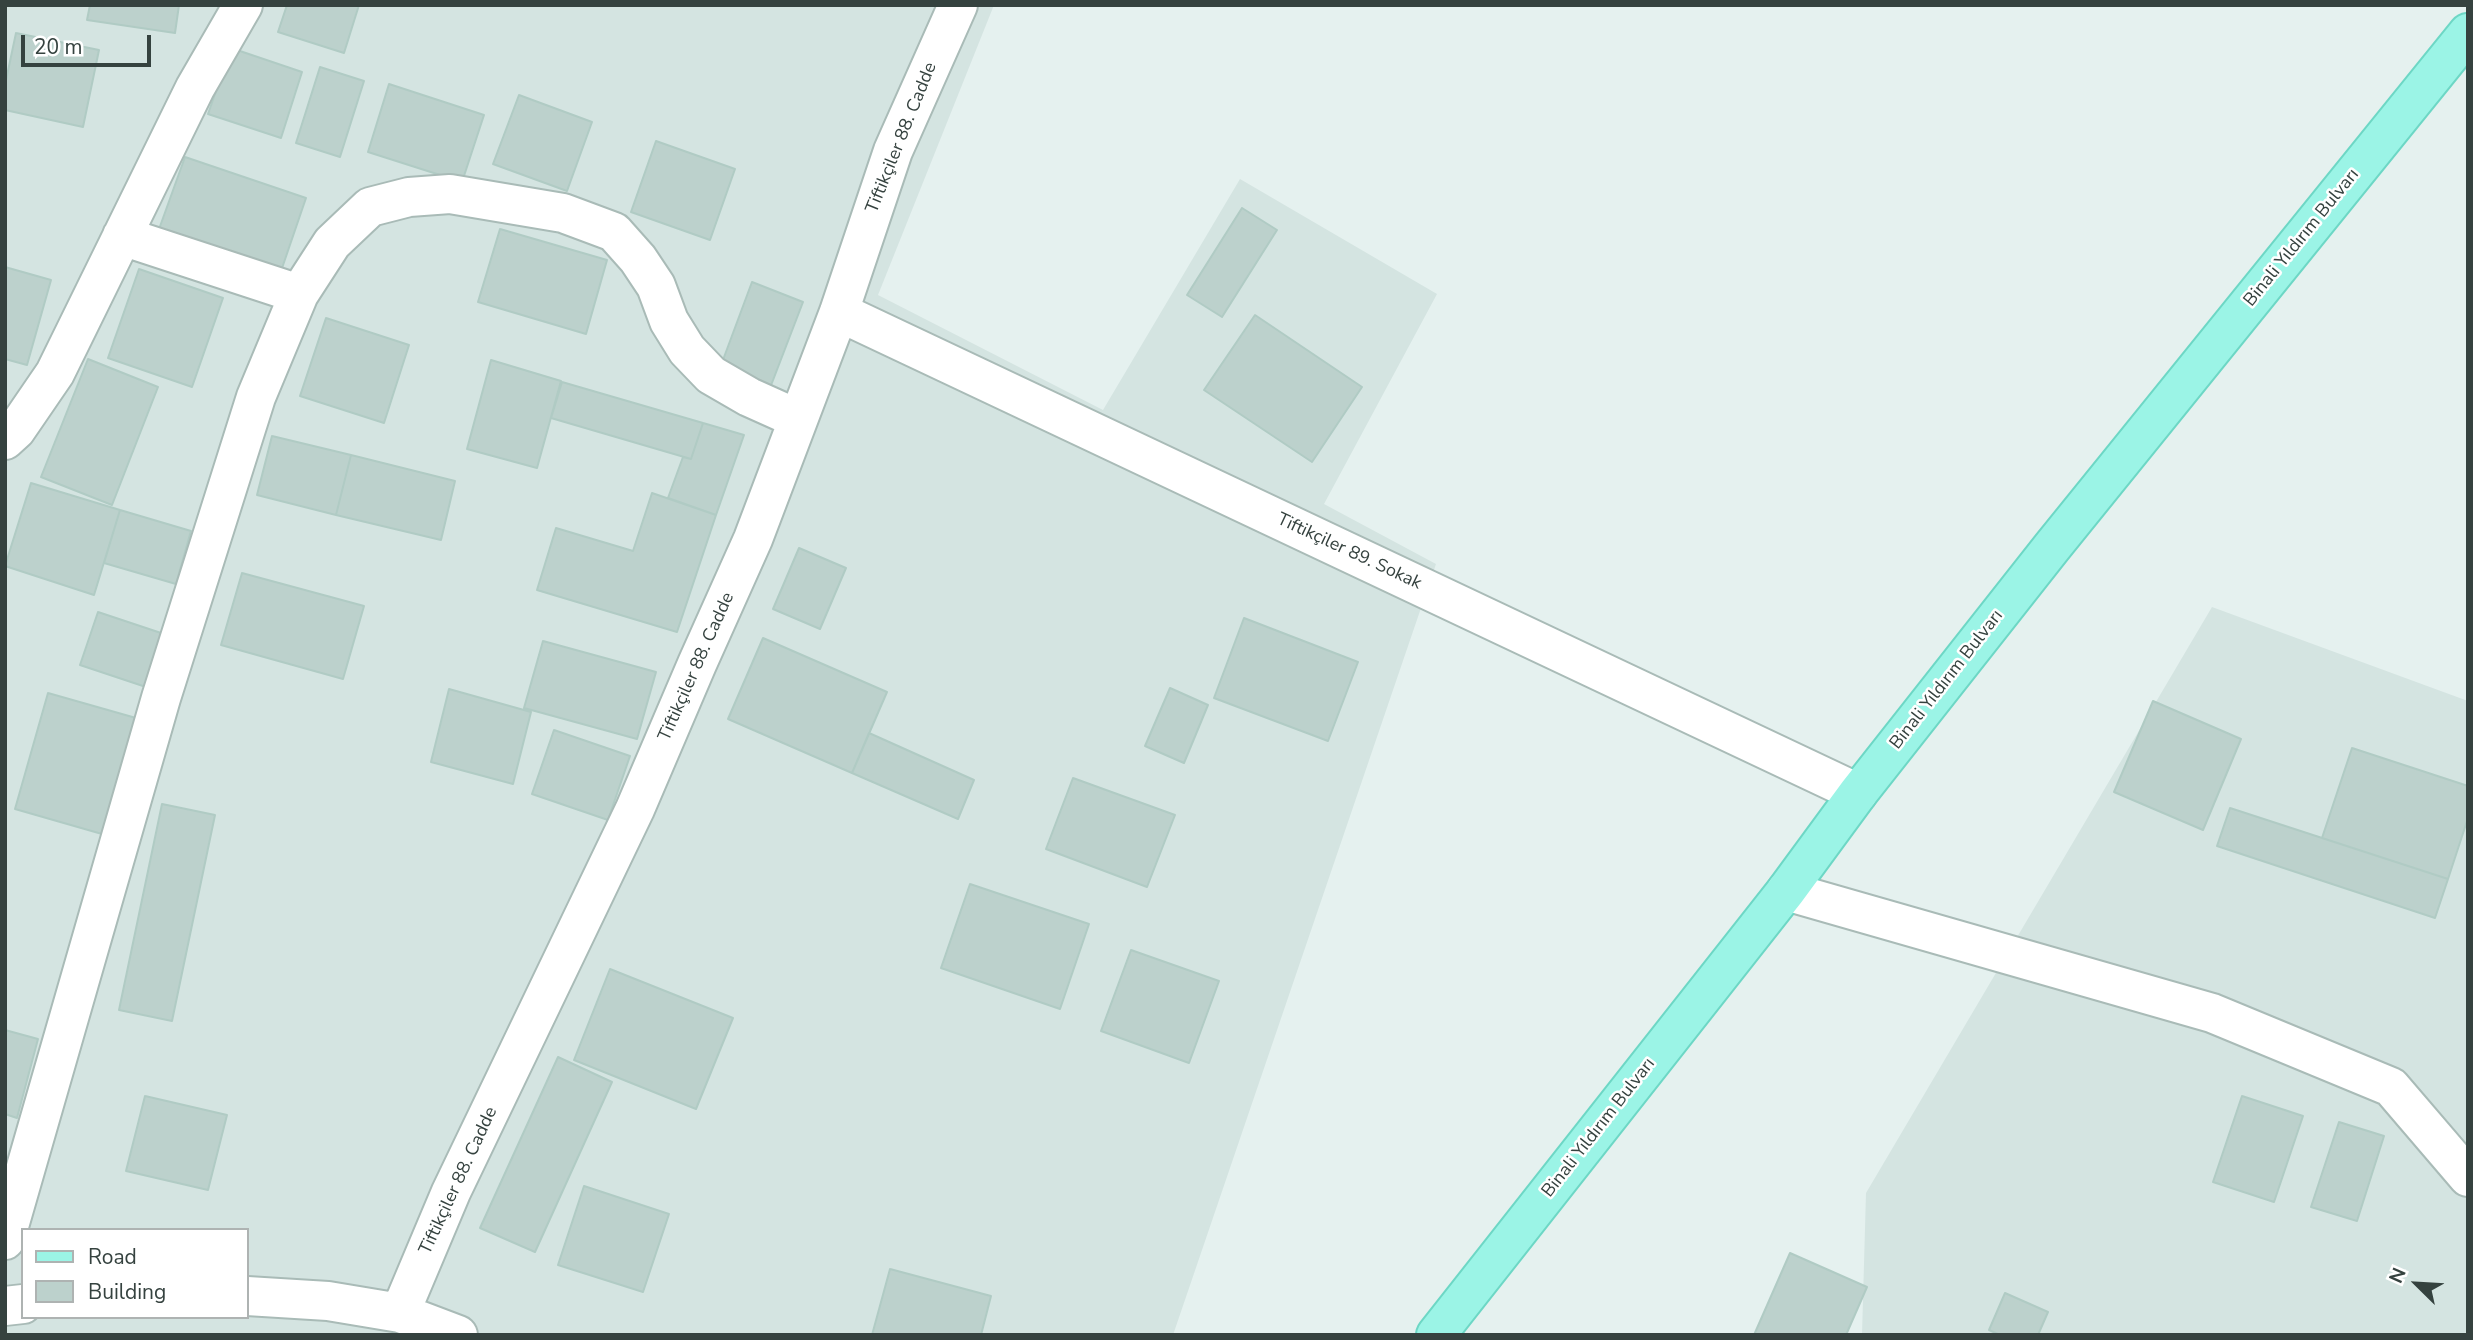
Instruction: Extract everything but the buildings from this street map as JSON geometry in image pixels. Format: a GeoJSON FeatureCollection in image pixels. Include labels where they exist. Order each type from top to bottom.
{"type":"FeatureCollection","features":[{"type":"Feature","properties":{"kind":"main road","name":"Binali Yıldırım Bulvarı"},"geometry":{"type":"LineString","coordinates":[[1437,1335],[1786,891],[1858,793],[2078,515],[2468,33]]}},
{"type":"Feature","properties":{"kind":"street"},"geometry":{"type":"LineString","coordinates":[[5,440],[16,429],[55,373],[195,88],[243,5]]}},
{"type":"Feature","properties":{"kind":"street","name":"Tiftikçiler 88. Cadde"},"geometry":{"type":"LineString","coordinates":[[400,1313],[451,1192],[635,809],[696,664],[753,539],[839,312],[892,151],[958,5]]}},
{"type":"Feature","properties":{"kind":"street"},"geometry":{"type":"LineString","coordinates":[[5,1240],[165,685],[256,397],[299,294],[332,243],[370,207],[409,197],[450,194],[563,213],[614,232],[638,259],[656,286],[669,320],[687,350],[711,375],[749,397],[798,419]]}},
{"type":"Feature","properties":{"kind":"street"},"geometry":{"type":"LineString","coordinates":[[122,236],[299,294]]}},
{"type":"Feature","properties":{"kind":"street","name":"Tiftikçiler 89. Sokak"},"geometry":{"type":"LineString","coordinates":[[839,312],[1858,793]]}},
{"type":"Feature","properties":{"kind":"street"},"geometry":{"type":"LineString","coordinates":[[1786,891],[2212,1013],[2391,1087],[2468,1177]]}},
{"type":"Feature","properties":{"kind":"street"},"geometry":{"type":"LineString","coordinates":[[248,1296],[328,1301],[400,1313],[458,1335]]}},
{"type":"Feature","properties":{"kind":"shaded area"},"geometry":{"type":"Polygon","coordinates":[[[5,5],[994,5],[878,295],[1103,410],[1240,179],[1437,294],[1324,504],[1436,564],[1173,1335],[5,1335],[5,5]]]}},
{"type":"Feature","properties":{"kind":"shaded area"},"geometry":{"type":"Polygon","coordinates":[[[2212,607],[2468,701],[2468,1335],[1862,1335],[1866,1193],[2212,607]]]}}]}
